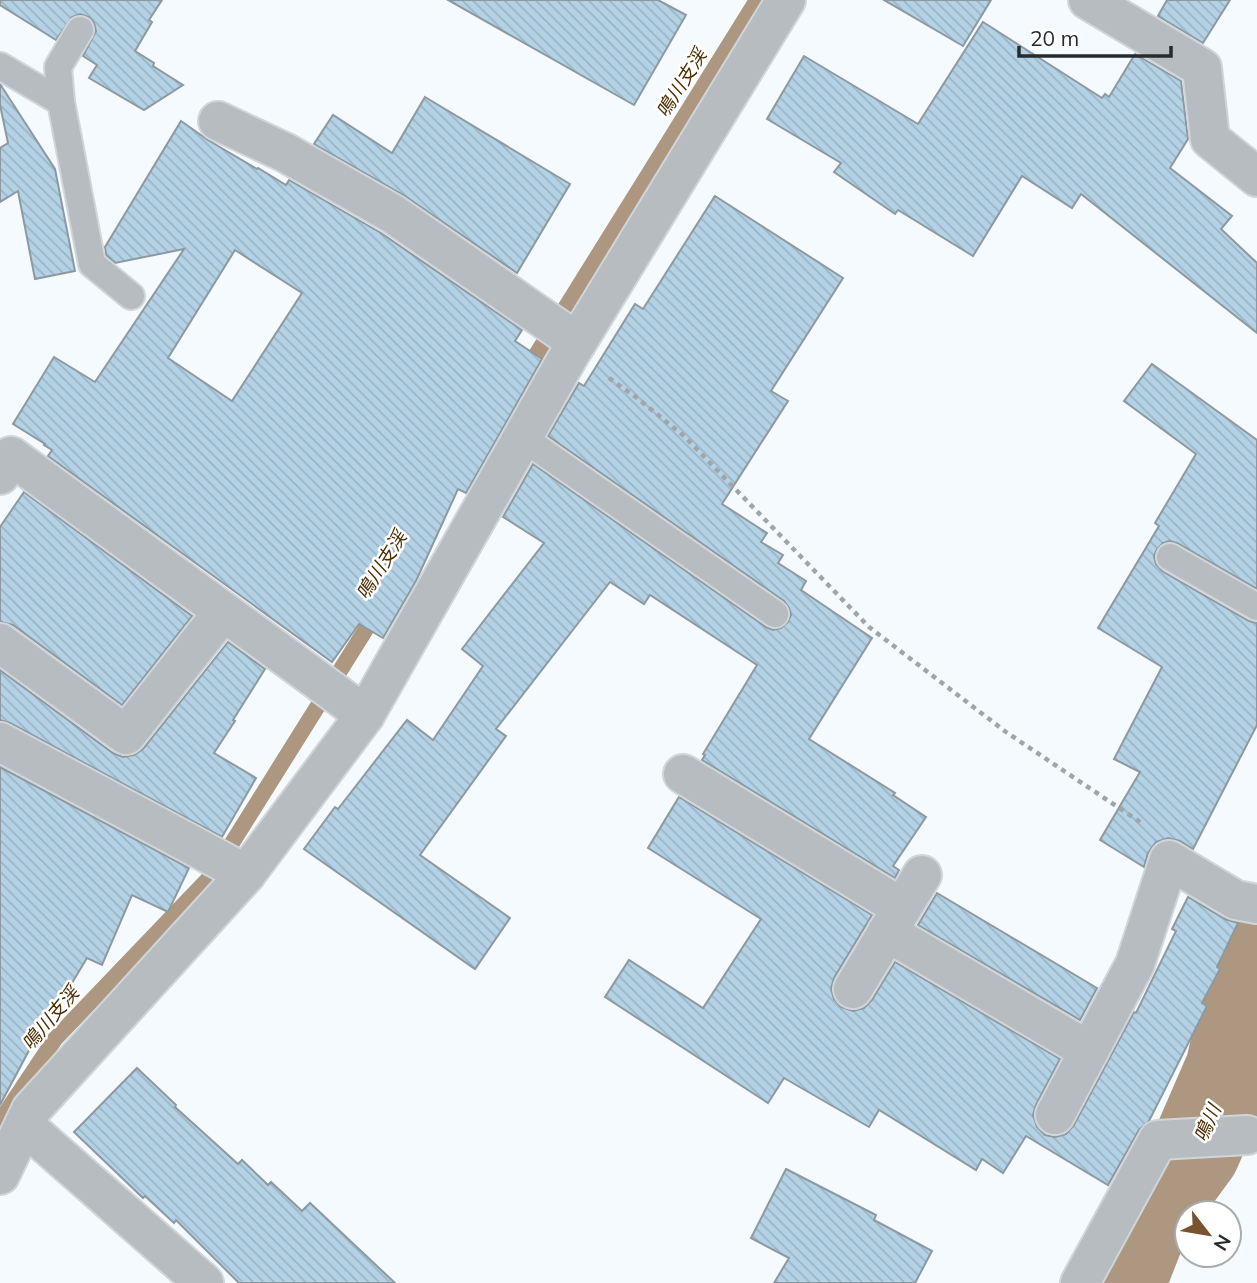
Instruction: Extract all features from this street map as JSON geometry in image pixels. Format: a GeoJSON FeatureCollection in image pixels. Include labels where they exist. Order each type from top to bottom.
{"type":"FeatureCollection","features":[{"type":"Feature","properties":{"kind":"street"},"geometry":{"type":"LineString","coordinates":[[0,1175],[31,1110],[245,874],[361,712],[523,438],[574,345],[786,0]]}},
{"type":"Feature","properties":{"kind":"street"},"geometry":{"type":"LineString","coordinates":[[1088,0],[1202,68],[1210,139],[1257,177]]}},
{"type":"Feature","properties":{"kind":"street"},"geometry":{"type":"LineString","coordinates":[[218,121],[286,153],[393,214],[526,307],[574,345]]}},
{"type":"Feature","properties":{"kind":"street"},"geometry":{"type":"LineString","coordinates":[[0,475],[11,456],[361,712]]}},
{"type":"Feature","properties":{"kind":"street"},"geometry":{"type":"LineString","coordinates":[[0,643],[126,735],[223,612]]}},
{"type":"Feature","properties":{"kind":"street"},"geometry":{"type":"LineString","coordinates":[[0,742],[245,874]]}},
{"type":"Feature","properties":{"kind":"street"},"geometry":{"type":"LineString","coordinates":[[683,774],[1089,1051]]}},
{"type":"Feature","properties":{"kind":"street"},"geometry":{"type":"LineString","coordinates":[[1055,1115],[1135,964],[1169,860],[1246,902]]}},
{"type":"Feature","properties":{"kind":"street"},"geometry":{"type":"LineString","coordinates":[[853,989],[922,875]]}},
{"type":"Feature","properties":{"kind":"street"},"geometry":{"type":"LineString","coordinates":[[23,1125],[204,1283]]}},
{"type":"Feature","properties":{"kind":"street"},"geometry":{"type":"LineString","coordinates":[[1080,1283],[1158,1140],[1251,1129]]}},
{"type":"Feature","properties":{"kind":"lane"},"geometry":{"type":"LineString","coordinates":[[80,30],[58,66],[61,102],[92,264],[131,296]]}},
{"type":"Feature","properties":{"kind":"lane"},"geometry":{"type":"LineString","coordinates":[[0,66],[61,102]]}},
{"type":"Feature","properties":{"kind":"lane"},"geometry":{"type":"LineString","coordinates":[[523,438],[775,614]]}},
{"type":"Feature","properties":{"kind":"lane"},"geometry":{"type":"LineString","coordinates":[[1170,557],[1257,607]]}},
{"type":"Feature","properties":{"kind":"path"},"geometry":{"type":"LineString","coordinates":[[574,345],[684,436],[869,627],[1006,732],[1158,835],[1169,860]]}},
{"type":"Feature","properties":{"kind":"building"},"geometry":{"type":"Polygon","coordinates":[[[0,0],[162,0],[149,20],[152,22],[135,51],[183,85],[144,110],[89,78],[97,65],[83,56],[96,31],[89,17],[80,14],[72,17],[56,40],[0,5],[0,0]]]}},
{"type":"Feature","properties":{"kind":"building"},"geometry":{"type":"Polygon","coordinates":[[[448,0],[658,0],[686,15],[634,105],[448,0]]]}},
{"type":"Feature","properties":{"kind":"building"},"geometry":{"type":"Polygon","coordinates":[[[884,0],[991,0],[963,46],[884,0]]]}},
{"type":"Feature","properties":{"kind":"building"},"geometry":{"type":"Polygon","coordinates":[[[1167,0],[1230,0],[1203,43],[1158,16],[1167,0]]]}},
{"type":"Feature","properties":{"kind":"building"},"geometry":{"type":"Polygon","coordinates":[[[983,22],[1102,98],[1105,94],[1109,97],[1135,54],[1181,81],[1188,139],[1170,168],[1232,216],[1221,229],[1257,263],[1257,333],[1081,194],[1072,208],[1022,176],[973,256],[898,210],[895,214],[834,172],[841,163],[767,119],[804,56],[918,124],[983,22]]]}},
{"type":"Feature","properties":{"kind":"building"},"geometry":{"type":"Polygon","coordinates":[[[0,84],[55,169],[75,271],[35,279],[18,191],[0,202],[0,148],[8,143],[0,105],[0,84]]]}},
{"type":"Feature","properties":{"kind":"building"},"geometry":{"type":"Polygon","coordinates":[[[425,97],[570,184],[517,273],[405,196],[314,144],[333,115],[392,153],[425,97]]]}},
{"type":"Feature","properties":{"kind":"building"},"geometry":{"type":"Polygon","coordinates":[[[181,121],[257,169],[286,185],[289,180],[381,233],[522,330],[515,341],[542,359],[466,493],[458,489],[416,581],[383,638],[359,624],[332,662],[48,456],[52,450],[13,424],[54,357],[95,382],[184,249],[115,263],[106,255],[105,247],[181,121]],[[235,250],[168,358],[232,401],[302,293],[235,250]]]}},
{"type":"Feature","properties":{"kind":"building"},"geometry":{"type":"Polygon","coordinates":[[[715,196],[843,278],[771,391],[788,401],[722,504],[767,533],[761,542],[783,555],[778,563],[806,581],[801,590],[872,638],[809,739],[895,793],[893,795],[926,817],[893,866],[899,870],[895,878],[702,760],[705,755],[703,754],[757,665],[650,595],[644,604],[610,582],[496,729],[506,736],[420,855],[510,918],[475,969],[304,849],[407,720],[433,740],[483,666],[462,649],[544,543],[503,517],[533,464],[766,627],[773,630],[788,622],[791,615],[784,601],[548,436],[579,383],[584,386],[635,304],[643,309],[715,196]]]}},
{"type":"Feature","properties":{"kind":"building"},"geometry":{"type":"Polygon","coordinates":[[[1152,364],[1257,440],[1257,589],[1177,543],[1163,543],[1154,556],[1162,571],[1257,623],[1257,725],[1193,849],[1168,838],[1156,842],[1148,853],[1144,867],[1100,840],[1140,772],[1114,759],[1162,667],[1098,628],[1159,526],[1155,523],[1196,454],[1124,401],[1152,364]]]}},
{"type":"Feature","properties":{"kind":"building"},"geometry":{"type":"Polygon","coordinates":[[[24,492],[192,616],[122,705],[13,625],[0,622],[0,527],[24,492]]]}},
{"type":"Feature","properties":{"kind":"building"},"geometry":{"type":"Polygon","coordinates":[[[228,642],[265,669],[214,753],[256,778],[222,837],[0,720],[0,670],[113,753],[123,757],[134,755],[143,749],[228,642]]]}},
{"type":"Feature","properties":{"kind":"building"},"geometry":{"type":"Polygon","coordinates":[[[0,767],[189,868],[168,912],[132,895],[102,965],[87,958],[45,1028],[42,1026],[0,1105],[0,767]]]}},
{"type":"Feature","properties":{"kind":"building"},"geometry":{"type":"Polygon","coordinates":[[[679,797],[872,915],[834,978],[831,989],[834,999],[841,1007],[853,1011],[864,1008],[872,1000],[895,962],[1060,1059],[1033,1115],[1037,1127],[1045,1135],[1055,1137],[1066,1134],[1074,1125],[1134,1012],[1136,1013],[1176,931],[1172,929],[1188,897],[1225,919],[1238,923],[1217,967],[1220,969],[1202,1003],[1207,1006],[1149,1121],[1139,1130],[1108,1185],[1026,1136],[1003,1173],[982,1159],[976,1170],[879,1110],[869,1127],[784,1078],[768,1103],[605,997],[629,960],[703,1008],[761,919],[648,848],[679,797]]]}},
{"type":"Feature","properties":{"kind":"building"},"geometry":{"type":"Polygon","coordinates":[[[937,893],[1097,988],[1080,1020],[918,925],[937,893]]]}},
{"type":"Feature","properties":{"kind":"building"},"geometry":{"type":"Polygon","coordinates":[[[137,1068],[238,1164],[242,1160],[268,1185],[271,1182],[302,1211],[310,1203],[395,1283],[239,1283],[176,1220],[174,1223],[145,1196],[143,1198],[74,1132],[137,1068]]]}},
{"type":"Feature","properties":{"kind":"building"},"geometry":{"type":"Polygon","coordinates":[[[786,1169],[876,1215],[874,1220],[932,1251],[915,1283],[774,1283],[789,1258],[751,1238],[786,1169]]]}},
{"type":"Feature","properties":{"kind":"waterway","name":"鳴川支渓"},"geometry":{"type":"LineString","coordinates":[[526,371],[757,0]]}},
{"type":"Feature","properties":{"kind":"waterway","name":"鳴川支渓"},"geometry":{"type":"LineString","coordinates":[[0,1121],[55,1039],[212,875],[378,610]]}},
{"type":"Feature","properties":{"kind":"waterway","name":"鳴川"},"geometry":{"type":"LineString","coordinates":[[1120,1283],[1145,1219],[1195,1151],[1231,1068],[1257,949]]}}]}
